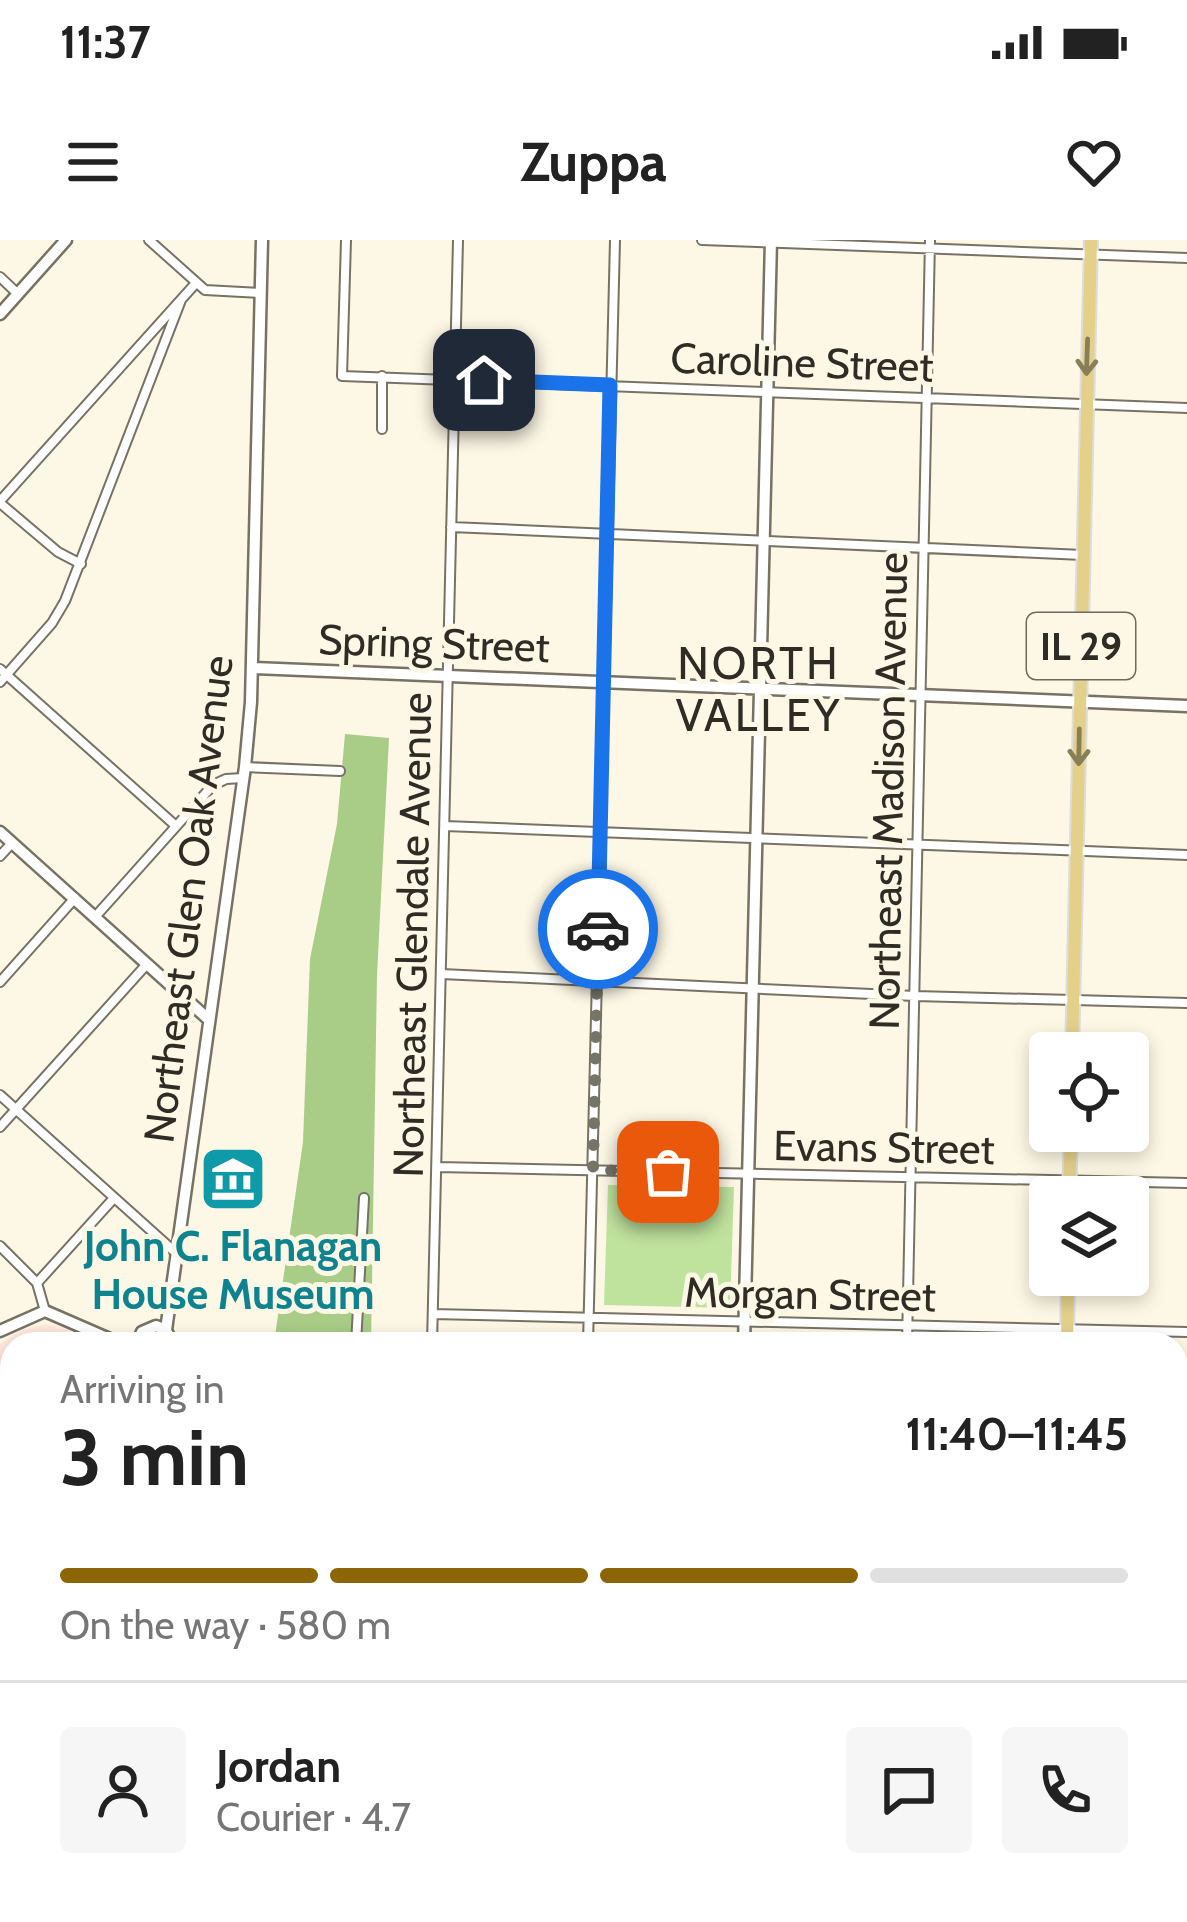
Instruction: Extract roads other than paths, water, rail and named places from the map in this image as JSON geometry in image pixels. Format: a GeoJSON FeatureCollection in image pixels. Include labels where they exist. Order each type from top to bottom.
{"type":"FeatureCollection","features":[{"type":"Feature","properties":{"kind":"main road","name":"IL 29"},"geometry":{"type":"LineString","coordinates":[[1072,1032],[1091,240]]}},
{"type":"Feature","properties":{"kind":"main road"},"geometry":{"type":"LineString","coordinates":[[1067,1332],[1068,1296]]}},
{"type":"Feature","properties":{"kind":"street"},"geometry":{"type":"LineString","coordinates":[[0,314],[66,240]]}},
{"type":"Feature","properties":{"kind":"street"},"geometry":{"type":"LineString","coordinates":[[149,240],[208,291],[261,293]]}},
{"type":"Feature","properties":{"kind":"street","name":"Northeast Glen Oak Avenue"},"geometry":{"type":"LineString","coordinates":[[170,1332],[172,1278],[244,772],[254,668],[262,240]]}},
{"type":"Feature","properties":{"kind":"street","name":"Caroline Street"},"geometry":{"type":"LineString","coordinates":[[346,240],[342,376],[1187,408]]}},
{"type":"Feature","properties":{"kind":"street","name":"Northeast Glendale Avenue"},"geometry":{"type":"LineString","coordinates":[[432,1332],[458,240]]}},
{"type":"Feature","properties":{"kind":"street"},"geometry":{"type":"LineString","coordinates":[[589,1332],[615,240]]}},
{"type":"Feature","properties":{"kind":"street"},"geometry":{"type":"LineString","coordinates":[[702,240],[1187,258]]}},
{"type":"Feature","properties":{"kind":"street"},"geometry":{"type":"LineString","coordinates":[[744,1332],[771,242]]}},
{"type":"Feature","properties":{"kind":"street","name":"Northeast Madison Avenue"},"geometry":{"type":"LineString","coordinates":[[907,1332],[930,245]]}},
{"type":"Feature","properties":{"kind":"street"},"geometry":{"type":"LineString","coordinates":[[0,277],[18,294]]}},
{"type":"Feature","properties":{"kind":"street"},"geometry":{"type":"LineString","coordinates":[[81,564],[58,552],[0,502],[196,283]]}},
{"type":"Feature","properties":{"kind":"street"},"geometry":{"type":"LineString","coordinates":[[176,826],[2,675],[58,615],[181,300]]}},
{"type":"Feature","properties":{"kind":"street"},"geometry":{"type":"LineString","coordinates":[[382,376],[382,429]]}},
{"type":"Feature","properties":{"kind":"street"},"geometry":{"type":"LineString","coordinates":[[451,526],[1084,555]]}},
{"type":"Feature","properties":{"kind":"street","name":"Spring Street"},"geometry":{"type":"LineString","coordinates":[[254,668],[1187,706]]}},
{"type":"Feature","properties":{"kind":"street"},"geometry":{"type":"LineString","coordinates":[[95,917],[215,783],[244,772],[340,771]]}},
{"type":"Feature","properties":{"kind":"street"},"geometry":{"type":"LineString","coordinates":[[445,826],[1187,855]]}},
{"type":"Feature","properties":{"kind":"street"},"geometry":{"type":"LineString","coordinates":[[0,832],[208,1018]]}},
{"type":"Feature","properties":{"kind":"street"},"geometry":{"type":"LineString","coordinates":[[0,856],[12,842]]}},
{"type":"Feature","properties":{"kind":"street"},"geometry":{"type":"LineString","coordinates":[[0,982],[74,898]]}},
{"type":"Feature","properties":{"kind":"street"},"geometry":{"type":"LineString","coordinates":[[0,1127],[147,964]]}},
{"type":"Feature","properties":{"kind":"street"},"geometry":{"type":"LineString","coordinates":[[442,974],[1187,1003]]}},
{"type":"Feature","properties":{"kind":"street"},"geometry":{"type":"LineString","coordinates":[[168,982],[197,999],[207,993],[213,977]]}},
{"type":"Feature","properties":{"kind":"street"},"geometry":{"type":"LineString","coordinates":[[0,1095],[176,1253]]}},
{"type":"Feature","properties":{"kind":"street","name":"Evans Street"},"geometry":{"type":"LineString","coordinates":[[436,1167],[1029,1180]]}},
{"type":"Feature","properties":{"kind":"street","name":"Evans Street"},"geometry":{"type":"LineString","coordinates":[[1149,1182],[1187,1183]]}},
{"type":"Feature","properties":{"kind":"street"},"geometry":{"type":"LineString","coordinates":[[37,1283],[114,1198]]}},
{"type":"Feature","properties":{"kind":"street"},"geometry":{"type":"LineString","coordinates":[[357,1332],[364,1198]]}},
{"type":"Feature","properties":{"kind":"street"},"geometry":{"type":"LineString","coordinates":[[0,1246],[37,1283],[45,1311]]}},
{"type":"Feature","properties":{"kind":"street","name":"Northeast Glen Oak Avenue"},"geometry":{"type":"LineString","coordinates":[[142,1332],[161,1312],[172,1278]]}},
{"type":"Feature","properties":{"kind":"street"},"geometry":{"type":"LineString","coordinates":[[0,1331],[45,1311],[100,1332]]}},
{"type":"Feature","properties":{"kind":"street","name":"Morgan Street"},"geometry":{"type":"LineString","coordinates":[[433,1314],[1003,1332]]}},
{"type":"Feature","properties":{"kind":"street"},"geometry":{"type":"LineString","coordinates":[[151,1327],[160,1332]]}},
{"type":"Feature","properties":{"kind":"place","name":"John C. Flanagan House Museum"},"geometry":{"type":"Point","coordinates":[233,1179]}},
{"type":"Feature","properties":{"kind":"district","name":"NORTH VALLEY"},"geometry":{"type":"Point","coordinates":[759,689]}}]}
